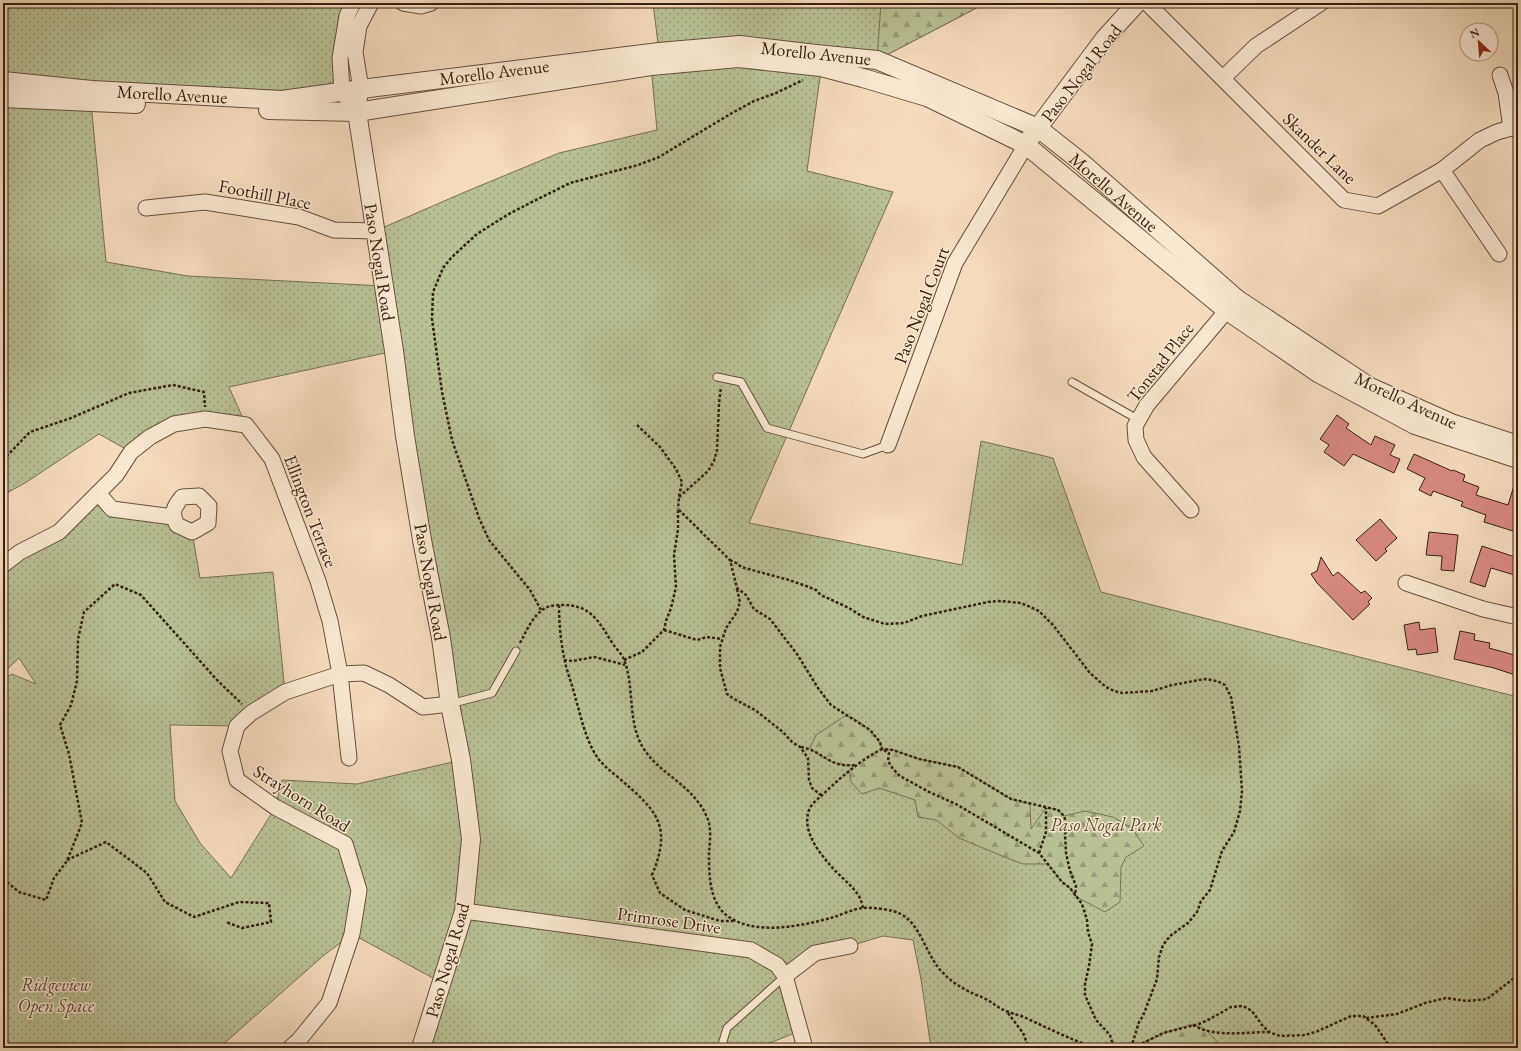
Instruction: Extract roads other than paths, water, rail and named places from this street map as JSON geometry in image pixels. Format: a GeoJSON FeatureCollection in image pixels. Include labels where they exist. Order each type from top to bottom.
{"type":"FeatureCollection","features":[{"type":"Feature","properties":{"kind":"street"},"geometry":{"type":"LineString","coordinates":[[353,3],[347,16],[340,58],[342,92],[357,112]]}},
{"type":"Feature","properties":{"kind":"street"},"geometry":{"type":"LineString","coordinates":[[357,112],[361,89],[355,52],[359,26],[371,3]]}},
{"type":"Feature","properties":{"kind":"street"},"geometry":{"type":"LineString","coordinates":[[403,3],[421,6],[431,3]]}},
{"type":"Feature","properties":{"kind":"street","name":"Paso Nogal Road"},"geometry":{"type":"LineString","coordinates":[[1026,145],[1105,38],[1137,3]]}},
{"type":"Feature","properties":{"kind":"street","name":"Skander Lane"},"geometry":{"type":"LineString","coordinates":[[1147,3],[1344,200],[1378,206],[1442,170],[1480,140],[1496,132],[1515,128]]}},
{"type":"Feature","properties":{"kind":"street"},"geometry":{"type":"LineString","coordinates":[[1223,78],[1256,46],[1320,3]]}},
{"type":"Feature","properties":{"kind":"street","name":"Morello Avenue"},"geometry":{"type":"LineString","coordinates":[[3,81],[92,90],[282,100],[651,53],[740,45],[877,60],[1038,128],[1081,162],[1231,305],[1370,387],[1451,423],[1518,445]]}},
{"type":"Feature","properties":{"kind":"street","name":"Morello Avenue"},"geometry":{"type":"LineString","coordinates":[[3,98],[276,111],[357,112],[651,66],[738,58],[821,67],[926,97],[1026,145],[1318,372],[1415,425],[1518,460]]}},
{"type":"Feature","properties":{"kind":"street"},"geometry":{"type":"LineString","coordinates":[[1500,75],[1515,128]]}},
{"type":"Feature","properties":{"kind":"street","name":"Paso Nogal Road"},"geometry":{"type":"LineString","coordinates":[[357,112],[376,231],[405,436],[422,540],[441,638],[472,839],[464,911],[421,1048]]}},
{"type":"Feature","properties":{"kind":"street","name":"Paso Nogal Court"},"geometry":{"type":"LineString","coordinates":[[888,445],[955,262],[1026,145]]}},
{"type":"Feature","properties":{"kind":"street"},"geometry":{"type":"LineString","coordinates":[[1442,170],[1499,254]]}},
{"type":"Feature","properties":{"kind":"street","name":"Foothill Place"},"geometry":{"type":"LineString","coordinates":[[146,208],[205,202],[299,217],[334,230],[376,231]]}},
{"type":"Feature","properties":{"kind":"street","name":"Tonstad Place"},"geometry":{"type":"LineString","coordinates":[[1191,510],[1144,457],[1136,440],[1135,426],[1147,405],[1231,305]]}},
{"type":"Feature","properties":{"kind":"street","name":"Ellington Terrace"},"geometry":{"type":"LineString","coordinates":[[3,565],[20,552],[59,532],[116,475],[131,452],[150,437],[174,424],[205,420],[246,425],[272,459],[318,581],[330,621],[340,674],[349,758]]}},
{"type":"Feature","properties":{"kind":"street"},"geometry":{"type":"LineString","coordinates":[[98,493],[112,509],[173,517]]}},
{"type":"Feature","properties":{"kind":"street"},"geometry":{"type":"LineString","coordinates":[[1406,582],[1483,610],[1518,617]]}},
{"type":"Feature","properties":{"kind":"street","name":"Strayhorn Road"},"geometry":{"type":"LineString","coordinates":[[290,1048],[299,1040],[329,1003],[352,934],[359,890],[345,844],[275,808],[237,780],[230,751],[237,726],[251,713],[285,692],[340,674],[364,673],[389,685],[423,707],[450,704]]}},
{"type":"Feature","properties":{"kind":"street","name":"Primrose Drive"},"geometry":{"type":"LineString","coordinates":[[464,911],[751,950],[777,965],[785,976],[805,1048]]}},
{"type":"Feature","properties":{"kind":"street"},"geometry":{"type":"LineString","coordinates":[[785,976],[815,953],[850,946]]}},
{"type":"Feature","properties":{"kind":"lane"},"geometry":{"type":"LineString","coordinates":[[720,378],[741,382],[767,428],[863,454],[888,445]]}},
{"type":"Feature","properties":{"kind":"lane"},"geometry":{"type":"LineString","coordinates":[[1072,382],[1139,420]]}},
{"type":"Feature","properties":{"kind":"lane"},"geometry":{"type":"LineString","coordinates":[[450,704],[492,693],[516,651]]}},
{"type":"Feature","properties":{"kind":"lane"},"geometry":{"type":"LineString","coordinates":[[721,1048],[727,1028],[785,976]]}},
{"type":"Feature","properties":{"kind":"park label","name":"Paso Nogal Park"},"geometry":{"type":"Point","coordinates":[1106,824]}},
{"type":"Feature","properties":{"kind":"park label","name":"Ridgeview Open Space"},"geometry":{"type":"Point","coordinates":[56,994]}}]}
